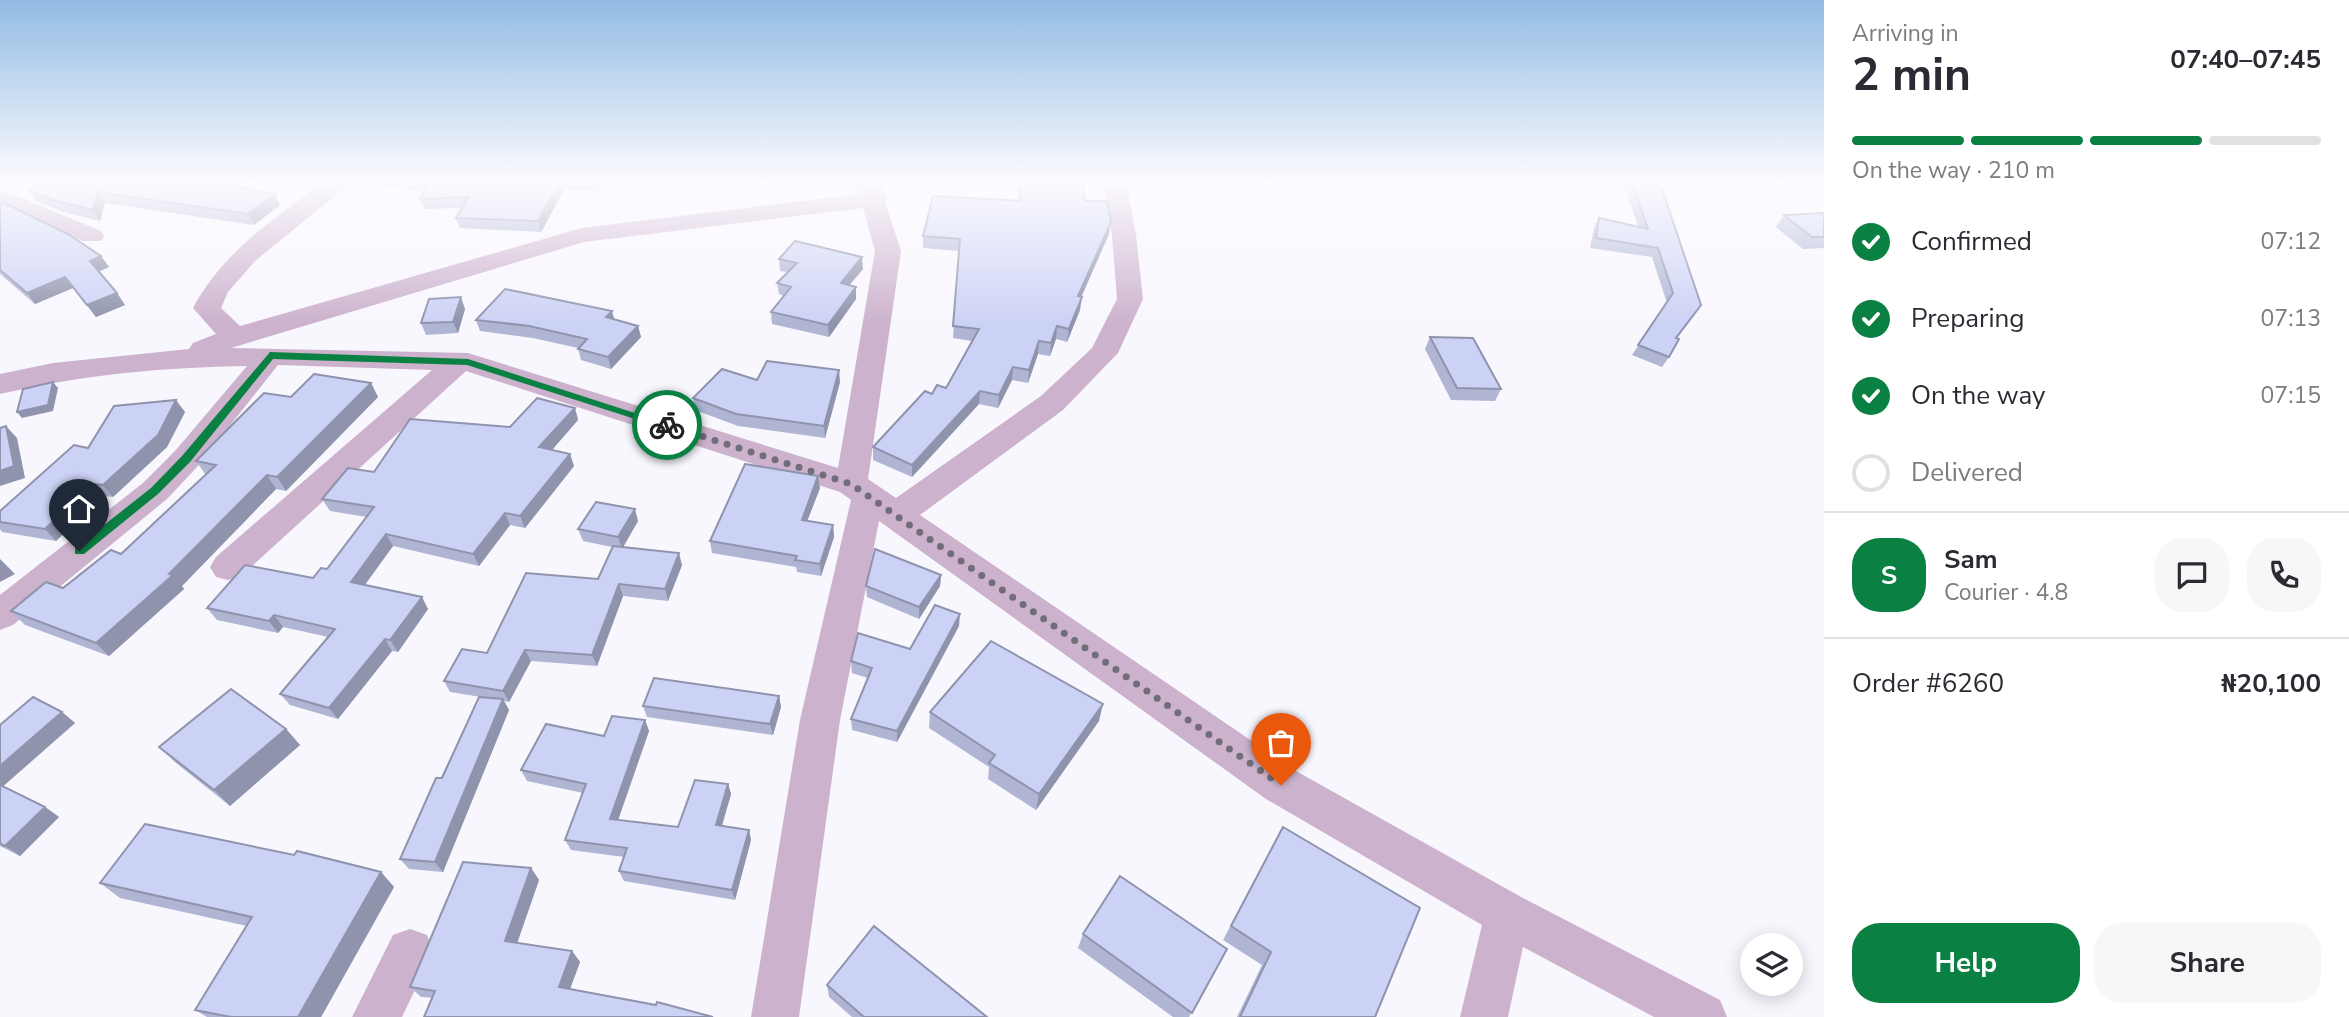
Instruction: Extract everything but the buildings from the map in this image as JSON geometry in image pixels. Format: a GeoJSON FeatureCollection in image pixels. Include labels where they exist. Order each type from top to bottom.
{"type":"FeatureCollection","features":[{"type":"Feature","properties":{"kind":"street"},"geometry":{"type":"LineString","coordinates":[[76,229],[92,236]]}},
{"type":"Feature","properties":{"kind":"street"},"geometry":{"type":"LineString","coordinates":[[235,336],[214,318],[207,308],[213,291],[275,229]]}},
{"type":"Feature","properties":{"kind":"street"},"geometry":{"type":"LineString","coordinates":[[181,358],[235,336],[582,235],[618,229]]}},
{"type":"Feature","properties":{"kind":"street"},"geometry":{"type":"LineString","coordinates":[[775,1017],[820,720],[871,499],[888,251],[882,229]]}},
{"type":"Feature","properties":{"kind":"street"},"geometry":{"type":"LineString","coordinates":[[871,499],[1052,403],[1104,352],[1130,299],[1123,229]]}},
{"type":"Feature","properties":{"kind":"street"},"geometry":{"type":"LineString","coordinates":[[0,615],[155,491],[186,459],[270,355]]}},
{"type":"Feature","properties":{"kind":"street"},"geometry":{"type":"LineString","coordinates":[[0,384],[53,372],[181,358],[270,355],[459,362],[871,499],[1281,785],[1507,914],[1703,1017]]}},
{"type":"Feature","properties":{"kind":"street"},"geometry":{"type":"LineString","coordinates":[[228,567],[459,362]]}},
{"type":"Feature","properties":{"kind":"street"},"geometry":{"type":"LineString","coordinates":[[1484,1017],[1507,914]]}},
{"type":"Feature","properties":{"kind":"street"},"geometry":{"type":"LineString","coordinates":[[376,1017],[410,951]]}},
{"type":"Feature","properties":{"kind":"way so far"},"geometry":{"type":"LineString","coordinates":[[667,425],[851,484],[1281,785]]}},
{"type":"Feature","properties":{"kind":"route"},"geometry":{"type":"LineString","coordinates":[[79,551],[155,491],[186,459],[270,355],[468,362],[667,425]]}}]}
